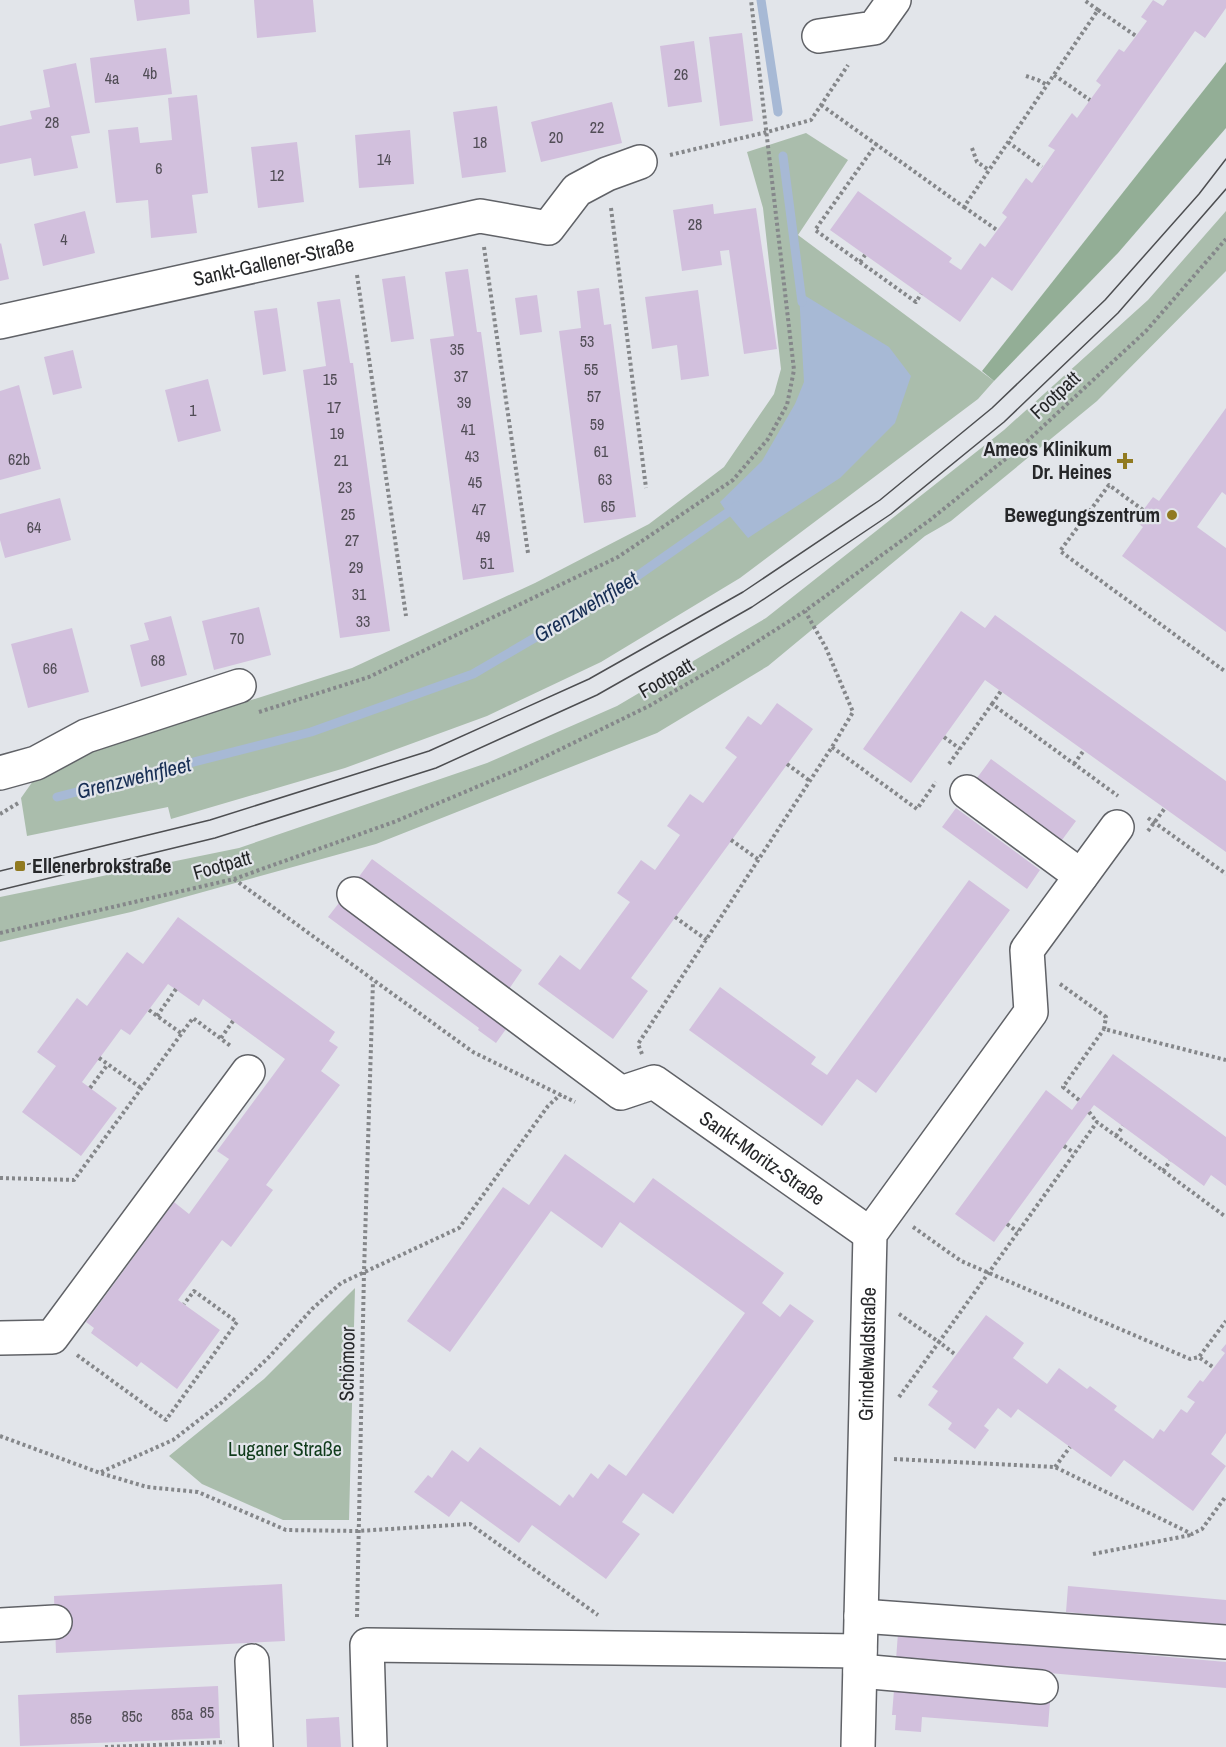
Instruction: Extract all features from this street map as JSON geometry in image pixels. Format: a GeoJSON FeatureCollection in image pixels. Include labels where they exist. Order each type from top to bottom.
{"type":"FeatureCollection","features":[{"type":"Feature","properties":{"kind":"street"},"geometry":{"type":"LineString","coordinates":[[819,36],[874,28],[894,0]]}},
{"type":"Feature","properties":{"kind":"street"},"geometry":{"type":"LineString","coordinates":[[607,174],[640,162]]}},
{"type":"Feature","properties":{"kind":"street","name":"Sankt-Gallener-Straße"},"geometry":{"type":"LineString","coordinates":[[0,322],[480,216],[548,228],[577,190],[607,174]]}},
{"type":"Feature","properties":{"kind":"street"},"geometry":{"type":"LineString","coordinates":[[0,773],[36,763],[86,736],[247,699]]}},
{"type":"Feature","properties":{"kind":"street"},"geometry":{"type":"LineString","coordinates":[[954,783],[1081,876]]}},
{"type":"Feature","properties":{"kind":"street"},"geometry":{"type":"LineString","coordinates":[[879,1222],[1031,1012],[1027,950],[1127,813]]}},
{"type":"Feature","properties":{"kind":"street"},"geometry":{"type":"LineString","coordinates":[[354,894],[621,1093],[654,1082]]}},
{"type":"Feature","properties":{"kind":"street"},"geometry":{"type":"LineString","coordinates":[[0,1338],[52,1337],[244,1062]]}},
{"type":"Feature","properties":{"kind":"street","name":"Sankt-Moritz-Straße"},"geometry":{"type":"LineString","coordinates":[[654,1082],[879,1222]]}},
{"type":"Feature","properties":{"kind":"street","name":"Grindelwaldstraße"},"geometry":{"type":"LineString","coordinates":[[858,1747],[869,1292],[879,1222]]}},
{"type":"Feature","properties":{"kind":"street"},"geometry":{"type":"LineString","coordinates":[[0,1608],[54,1614],[0,1625]]}},
{"type":"Feature","properties":{"kind":"street"},"geometry":{"type":"LineString","coordinates":[[861,1616],[1226,1642]]}},
{"type":"Feature","properties":{"kind":"street"},"geometry":{"type":"LineString","coordinates":[[370,1747],[367,1645],[860,1661],[1041,1687]]}},
{"type":"Feature","properties":{"kind":"street"},"geometry":{"type":"LineString","coordinates":[[252,1661],[256,1744]]}},
{"type":"Feature","properties":{"kind":"path"},"geometry":{"type":"LineString","coordinates":[[247,699],[369,677],[618,557],[733,480],[768,439],[787,405],[794,370],[751,0]]}},
{"type":"Feature","properties":{"kind":"path"},"geometry":{"type":"LineString","coordinates":[[1084,0],[1136,36]]}},
{"type":"Feature","properties":{"kind":"path"},"geometry":{"type":"LineString","coordinates":[[964,207],[1098,10]]}},
{"type":"Feature","properties":{"kind":"path"},"geometry":{"type":"LineString","coordinates":[[640,162],[811,120],[849,64]]}},
{"type":"Feature","properties":{"kind":"path"},"geometry":{"type":"LineString","coordinates":[[1054,75],[1090,100]]}},
{"type":"Feature","properties":{"kind":"path"},"geometry":{"type":"LineString","coordinates":[[1026,76],[1047,85]]}},
{"type":"Feature","properties":{"kind":"path"},"geometry":{"type":"LineString","coordinates":[[821,105],[997,230]]}},
{"type":"Feature","properties":{"kind":"path"},"geometry":{"type":"LineString","coordinates":[[1008,142],[1042,167]]}},
{"type":"Feature","properties":{"kind":"path"},"geometry":{"type":"LineString","coordinates":[[877,143],[815,230],[916,302],[921,294]]}},
{"type":"Feature","properties":{"kind":"path"},"geometry":{"type":"LineString","coordinates":[[972,148],[977,162],[989,170]]}},
{"type":"Feature","properties":{"kind":"path"},"geometry":{"type":"LineString","coordinates":[[607,174],[646,488]]}},
{"type":"Feature","properties":{"kind":"path"},"geometry":{"type":"LineString","coordinates":[[480,216],[528,553]]}},
{"type":"Feature","properties":{"kind":"path","name":"Footpatt"},"geometry":{"type":"LineString","coordinates":[[0,933],[234,879],[394,822],[526,766],[648,706],[725,662],[805,611],[930,520],[1024,444],[1146,332],[1226,239]]}},
{"type":"Feature","properties":{"kind":"path"},"geometry":{"type":"LineString","coordinates":[[353,244],[406,616]]}},
{"type":"Feature","properties":{"kind":"path"},"geometry":{"type":"LineString","coordinates":[[860,262],[865,255]]}},
{"type":"Feature","properties":{"kind":"path"},"geometry":{"type":"LineString","coordinates":[[1143,510],[1109,485],[1060,551],[1226,672]]}},
{"type":"Feature","properties":{"kind":"path"},"geometry":{"type":"LineString","coordinates":[[654,1082],[638,1044],[853,712],[826,648],[805,611]]}},
{"type":"Feature","properties":{"kind":"path"},"geometry":{"type":"LineString","coordinates":[[948,766],[1001,691]]}},
{"type":"Feature","properties":{"kind":"path"},"geometry":{"type":"LineString","coordinates":[[992,704],[1074,764],[1127,813],[1154,822],[1226,874]]}},
{"type":"Feature","properties":{"kind":"path"},"geometry":{"type":"LineString","coordinates":[[944,737],[960,749]]}},
{"type":"Feature","properties":{"kind":"path"},"geometry":{"type":"LineString","coordinates":[[832,747],[917,809],[954,783]]}},
{"type":"Feature","properties":{"kind":"path"},"geometry":{"type":"LineString","coordinates":[[1074,764],[1084,750]]}},
{"type":"Feature","properties":{"kind":"path"},"geometry":{"type":"LineString","coordinates":[[787,764],[810,781]]}},
{"type":"Feature","properties":{"kind":"path"},"geometry":{"type":"LineString","coordinates":[[0,814],[21,802]]}},
{"type":"Feature","properties":{"kind":"path"},"geometry":{"type":"LineString","coordinates":[[1154,822],[1165,808]]}},
{"type":"Feature","properties":{"kind":"path"},"geometry":{"type":"LineString","coordinates":[[732,840],[759,860]]}},
{"type":"Feature","properties":{"kind":"path"},"geometry":{"type":"LineString","coordinates":[[234,879],[473,1052],[585,1106],[621,1093]]}},
{"type":"Feature","properties":{"kind":"path"},"geometry":{"type":"LineString","coordinates":[[675,917],[707,940]]}},
{"type":"Feature","properties":{"kind":"path"},"geometry":{"type":"LineString","coordinates":[[1054,980],[1106,1017],[1104,1029],[1063,1087],[1079,1100]]}},
{"type":"Feature","properties":{"kind":"path","name":"Schömoor"},"geometry":{"type":"LineString","coordinates":[[357,1622],[364,1272],[374,981]]}},
{"type":"Feature","properties":{"kind":"path"},"geometry":{"type":"LineString","coordinates":[[157,1016],[176,989]]}},
{"type":"Feature","properties":{"kind":"path"},"geometry":{"type":"LineString","coordinates":[[149,1010],[181,1033]]}},
{"type":"Feature","properties":{"kind":"path"},"geometry":{"type":"LineString","coordinates":[[0,1178],[74,1180],[193,1018],[220,1038],[244,1062]]}},
{"type":"Feature","properties":{"kind":"path"},"geometry":{"type":"LineString","coordinates":[[220,1038],[233,1021]]}},
{"type":"Feature","properties":{"kind":"path"},"geometry":{"type":"LineString","coordinates":[[1104,1029],[1226,1060]]}},
{"type":"Feature","properties":{"kind":"path"},"geometry":{"type":"LineString","coordinates":[[99,1058],[141,1088]]}},
{"type":"Feature","properties":{"kind":"path"},"geometry":{"type":"LineString","coordinates":[[90,1088],[108,1064]]}},
{"type":"Feature","properties":{"kind":"path"},"geometry":{"type":"LineString","coordinates":[[100,1473],[173,1440],[222,1403],[270,1356],[312,1309],[341,1283],[459,1228],[548,1106],[561,1094]]}},
{"type":"Feature","properties":{"kind":"path"},"geometry":{"type":"LineString","coordinates":[[1089,1112],[1097,1122],[1226,1217]]}},
{"type":"Feature","properties":{"kind":"path"},"geometry":{"type":"LineString","coordinates":[[899,1398],[1097,1122]]}},
{"type":"Feature","properties":{"kind":"path"},"geometry":{"type":"LineString","coordinates":[[1116,1136],[1123,1126]]}},
{"type":"Feature","properties":{"kind":"path"},"geometry":{"type":"LineString","coordinates":[[1064,1146],[1074,1154]]}},
{"type":"Feature","properties":{"kind":"path"},"geometry":{"type":"LineString","coordinates":[[1164,1171],[1170,1161]]}},
{"type":"Feature","properties":{"kind":"path"},"geometry":{"type":"LineString","coordinates":[[879,1222],[961,1261],[1190,1359],[1199,1358],[1214,1368]]}},
{"type":"Feature","properties":{"kind":"path"},"geometry":{"type":"LineString","coordinates":[[1007,1224],[1018,1232]]}},
{"type":"Feature","properties":{"kind":"path"},"geometry":{"type":"LineString","coordinates":[[52,1337],[166,1420],[237,1322],[194,1291],[184,1305]]}},
{"type":"Feature","properties":{"kind":"path"},"geometry":{"type":"LineString","coordinates":[[869,1292],[956,1355]]}},
{"type":"Feature","properties":{"kind":"path"},"geometry":{"type":"LineString","coordinates":[[1199,1358],[1226,1321]]}},
{"type":"Feature","properties":{"kind":"path"},"geometry":{"type":"LineString","coordinates":[[0,1436],[100,1473],[147,1487],[198,1492],[286,1530],[358,1531],[470,1524],[599,1616]]}},
{"type":"Feature","properties":{"kind":"path"},"geometry":{"type":"LineString","coordinates":[[1056,1467],[1070,1447]]}},
{"type":"Feature","properties":{"kind":"path"},"geometry":{"type":"LineString","coordinates":[[865,1457],[1056,1467],[1192,1534]]}},
{"type":"Feature","properties":{"kind":"path"},"geometry":{"type":"LineString","coordinates":[[1093,1554],[1192,1534],[1202,1529],[1226,1496]]}},
{"type":"Feature","properties":{"kind":"path"},"geometry":{"type":"LineString","coordinates":[[105,1747],[256,1744]]}},
{"type":"Feature","properties":{"kind":"green space"},"geometry":{"type":"Polygon","coordinates":[[[1226,62],[1226,128],[1118,253],[994,381],[982,371],[1226,62]]]}},
{"type":"Feature","properties":{"kind":"green space"},"geometry":{"type":"Polygon","coordinates":[[[806,133],[848,160],[798,235],[994,381],[978,399],[740,578],[601,662],[487,716],[345,768],[171,819],[168,807],[27,836],[21,798],[33,781],[94,750],[352,668],[535,583],[649,524],[724,467],[774,394],[781,369],[763,208],[747,152],[806,133]]]}},
{"type":"Feature","properties":{"kind":"green space"},"geometry":{"type":"Polygon","coordinates":[[[1226,211],[1226,271],[1097,401],[951,521],[925,536],[768,666],[657,733],[376,844],[131,912],[0,942],[0,897],[239,848],[487,763],[617,706],[766,618],[1004,430],[1148,300],[1226,211]]]}},
{"type":"Feature","properties":{"kind":"green space","name":"Luganer Straße"},"geometry":{"type":"Polygon","coordinates":[[[355,1288],[349,1520],[283,1520],[202,1484],[169,1456],[264,1379],[355,1288]]]}},
{"type":"Feature","properties":{"kind":"water"},"geometry":{"type":"Polygon","coordinates":[[[799,292],[889,347],[911,376],[895,423],[840,478],[748,538],[720,502],[762,461],[795,404],[804,382],[799,292]]]}},
{"type":"Feature","properties":{"kind":"building"},"geometry":{"type":"Polygon","coordinates":[[[134,0],[189,0],[190,14],[137,21],[134,0]]]}},
{"type":"Feature","properties":{"kind":"building"},"geometry":{"type":"Polygon","coordinates":[[[254,0],[313,0],[316,32],[257,38],[254,0]]]}},
{"type":"Feature","properties":{"kind":"building"},"geometry":{"type":"Polygon","coordinates":[[[1153,0],[1163,6],[1167,0],[1226,0],[1226,8],[1205,38],[1195,31],[1012,291],[992,277],[960,322],[830,230],[858,191],[952,258],[949,262],[961,270],[980,243],[985,247],[1007,217],[1002,213],[1026,178],[1032,183],[1055,150],[1048,146],[1072,113],[1077,118],[1101,85],[1096,81],[1119,49],[1124,52],[1147,21],[1141,17],[1153,0]]]}},
{"type":"Feature","properties":{"kind":"building"},"geometry":{"type":"Polygon","coordinates":[[[742,33],[753,121],[720,126],[709,37],[742,33]]]}},
{"type":"Feature","properties":{"kind":"building"},"geometry":{"type":"Polygon","coordinates":[[[694,41],[702,102],[668,107],[660,46],[694,41]]]}},
{"type":"Feature","properties":{"kind":"building"},"geometry":{"type":"Polygon","coordinates":[[[166,48],[172,94],[95,103],[90,58],[166,48]]]}},
{"type":"Feature","properties":{"kind":"building"},"geometry":{"type":"Polygon","coordinates":[[[76,63],[90,133],[71,136],[78,168],[34,176],[31,158],[0,164],[0,126],[32,119],[30,111],[50,107],[43,70],[76,63]]]}},
{"type":"Feature","properties":{"kind":"building"},"geometry":{"type":"Polygon","coordinates":[[[197,95],[208,193],[192,195],[197,233],[151,238],[148,200],[116,203],[108,130],[138,127],[140,143],[172,140],[168,98],[197,95]]]}},
{"type":"Feature","properties":{"kind":"building"},"geometry":{"type":"Polygon","coordinates":[[[612,102],[622,143],[541,162],[531,122],[612,102]]]}},
{"type":"Feature","properties":{"kind":"building"},"geometry":{"type":"Polygon","coordinates":[[[497,106],[506,172],[462,178],[453,112],[497,106]]]}},
{"type":"Feature","properties":{"kind":"building"},"geometry":{"type":"Polygon","coordinates":[[[410,130],[414,184],[359,188],[355,135],[410,130]]]}},
{"type":"Feature","properties":{"kind":"building"},"geometry":{"type":"Polygon","coordinates":[[[297,142],[304,202],[258,208],[251,147],[297,142]]]}},
{"type":"Feature","properties":{"kind":"building"},"geometry":{"type":"Polygon","coordinates":[[[713,204],[714,214],[756,208],[777,349],[744,354],[729,250],[720,251],[722,265],[682,271],[673,210],[713,204]]]}},
{"type":"Feature","properties":{"kind":"building"},"geometry":{"type":"Polygon","coordinates":[[[85,211],[95,253],[43,266],[34,224],[85,211]]]}},
{"type":"Feature","properties":{"kind":"building"},"geometry":{"type":"Polygon","coordinates":[[[0,244],[9,279],[0,281],[0,244]]]}},
{"type":"Feature","properties":{"kind":"building"},"geometry":{"type":"Polygon","coordinates":[[[468,269],[477,332],[481,332],[514,572],[463,580],[430,339],[454,336],[445,272],[468,269]]]}},
{"type":"Feature","properties":{"kind":"building"},"geometry":{"type":"Polygon","coordinates":[[[405,276],[414,339],[391,342],[382,279],[405,276]]]}},
{"type":"Feature","properties":{"kind":"building"},"geometry":{"type":"Polygon","coordinates":[[[599,288],[604,325],[611,324],[636,517],[584,523],[559,331],[581,328],[577,291],[599,288]]]}},
{"type":"Feature","properties":{"kind":"building"},"geometry":{"type":"Polygon","coordinates":[[[698,290],[709,376],[681,380],[677,345],[652,349],[645,297],[698,290]]]}},
{"type":"Feature","properties":{"kind":"building"},"geometry":{"type":"Polygon","coordinates":[[[537,295],[542,332],[520,335],[515,298],[537,295]]]}},
{"type":"Feature","properties":{"kind":"building"},"geometry":{"type":"Polygon","coordinates":[[[340,299],[350,363],[353,363],[390,631],[340,638],[303,370],[326,366],[317,302],[340,299]]]}},
{"type":"Feature","properties":{"kind":"building"},"geometry":{"type":"Polygon","coordinates":[[[277,308],[286,371],[263,375],[254,311],[277,308]]]}},
{"type":"Feature","properties":{"kind":"building"},"geometry":{"type":"Polygon","coordinates":[[[73,350],[82,388],[53,395],[44,357],[73,350]]]}},
{"type":"Feature","properties":{"kind":"building"},"geometry":{"type":"Polygon","coordinates":[[[208,379],[221,431],[178,442],[165,390],[208,379]]]}},
{"type":"Feature","properties":{"kind":"building"},"geometry":{"type":"Polygon","coordinates":[[[19,385],[41,469],[0,480],[0,391],[19,385]]]}},
{"type":"Feature","properties":{"kind":"building","name":"Bewegungszentrum"},"geometry":{"type":"Polygon","coordinates":[[[1226,408],[1226,495],[1222,492],[1197,527],[1226,548],[1226,632],[1122,556],[1143,527],[1135,521],[1153,497],[1159,501],[1226,408]]]}},
{"type":"Feature","properties":{"kind":"building"},"geometry":{"type":"Polygon","coordinates":[[[60,498],[71,540],[5,558],[0,540],[0,514],[60,498]]]}},
{"type":"Feature","properties":{"kind":"building"},"geometry":{"type":"Polygon","coordinates":[[[259,607],[271,655],[214,670],[202,621],[259,607]]]}},
{"type":"Feature","properties":{"kind":"building"},"geometry":{"type":"Polygon","coordinates":[[[961,611],[985,628],[995,615],[1226,781],[1226,852],[985,680],[911,783],[863,749],[961,611]]]}},
{"type":"Feature","properties":{"kind":"building"},"geometry":{"type":"Polygon","coordinates":[[[171,616],[187,675],[141,687],[130,645],[149,640],[144,623],[171,616]]]}},
{"type":"Feature","properties":{"kind":"building"},"geometry":{"type":"Polygon","coordinates":[[[72,628],[89,692],[28,708],[11,644],[72,628]]]}},
{"type":"Feature","properties":{"kind":"building"},"geometry":{"type":"Polygon","coordinates":[[[777,703],[813,729],[631,978],[648,991],[613,1039],[538,984],[560,955],[580,970],[630,902],[617,893],[641,860],[655,870],[680,835],[667,826],[690,794],[703,803],[737,757],[725,748],[748,716],[761,725],[777,703]]]}},
{"type":"Feature","properties":{"kind":"building"},"geometry":{"type":"Polygon","coordinates":[[[991,759],[1076,821],[1062,840],[977,778],[991,759]]]}},
{"type":"Feature","properties":{"kind":"building"},"geometry":{"type":"Polygon","coordinates":[[[956,808],[1040,870],[1027,889],[942,827],[956,808]]]}},
{"type":"Feature","properties":{"kind":"building"},"geometry":{"type":"Polygon","coordinates":[[[372,859],[522,970],[509,989],[358,878],[372,859]]]}},
{"type":"Feature","properties":{"kind":"building"},"geometry":{"type":"Polygon","coordinates":[[[969,880],[1010,910],[876,1093],[857,1079],[822,1126],[689,1030],[720,987],[816,1057],[811,1064],[827,1075],[969,880]]]}},
{"type":"Feature","properties":{"kind":"building"},"geometry":{"type":"Polygon","coordinates":[[[342,899],[511,1022],[496,1043],[478,1030],[479,1028],[328,917],[342,899]]]}},
{"type":"Feature","properties":{"kind":"building"},"geometry":{"type":"Polygon","coordinates":[[[178,917],[335,1032],[329,1041],[338,1047],[321,1071],[340,1085],[266,1185],[273,1190],[231,1247],[222,1240],[178,1300],[220,1330],[177,1389],[141,1362],[137,1367],[91,1333],[94,1328],[86,1322],[174,1202],[189,1214],[229,1159],[217,1151],[285,1059],[203,999],[199,1006],[168,984],[130,1035],[121,1029],[82,1082],[117,1108],[81,1156],[22,1112],[56,1066],[37,1052],[77,998],[87,1006],[127,952],[143,964],[178,917]]]}},
{"type":"Feature","properties":{"kind":"building"},"geometry":{"type":"Polygon","coordinates":[[[1113,1054],[1226,1137],[1226,1186],[1211,1175],[1204,1186],[1094,1105],[994,1242],[955,1214],[1046,1090],[1072,1110],[1113,1054]]]}},
{"type":"Feature","properties":{"kind":"building"},"geometry":{"type":"Polygon","coordinates":[[[565,1154],[634,1203],[653,1178],[784,1273],[762,1303],[780,1317],[790,1304],[814,1321],[673,1514],[643,1493],[622,1522],[640,1534],[606,1579],[532,1525],[519,1543],[461,1501],[449,1517],[414,1492],[428,1475],[432,1478],[452,1450],[468,1462],[480,1447],[560,1506],[569,1494],[573,1498],[591,1473],[598,1479],[609,1464],[626,1476],[745,1313],[620,1222],[602,1248],[551,1211],[450,1352],[407,1321],[503,1187],[529,1205],[565,1154]]]}},
{"type":"Feature","properties":{"kind":"building"},"geometry":{"type":"Polygon","coordinates":[[[986,1315],[1024,1343],[1013,1358],[1047,1384],[1059,1368],[1087,1389],[1090,1386],[1117,1406],[1114,1410],[1153,1439],[1160,1429],[1164,1432],[1181,1409],[1187,1413],[1195,1402],[1187,1397],[1200,1380],[1203,1382],[1225,1353],[1221,1350],[1226,1344],[1226,1433],[1211,1454],[1226,1466],[1193,1511],[1124,1460],[1111,1477],[1018,1409],[1011,1418],[998,1408],[984,1426],[989,1430],[975,1449],[948,1429],[952,1423],[928,1405],[938,1391],[932,1387],[986,1315]]]}},
{"type":"Feature","properties":{"kind":"building"},"geometry":{"type":"Polygon","coordinates":[[[282,1584],[285,1641],[56,1653],[54,1596],[282,1584]]]}},
{"type":"Feature","properties":{"kind":"building"},"geometry":{"type":"Polygon","coordinates":[[[1068,1586],[1226,1600],[1226,1627],[1066,1612],[1068,1586]]]}},
{"type":"Feature","properties":{"kind":"building"},"geometry":{"type":"Polygon","coordinates":[[[898,1633],[1226,1662],[1226,1688],[896,1660],[898,1633]]]}},
{"type":"Feature","properties":{"kind":"building"},"geometry":{"type":"Polygon","coordinates":[[[218,1686],[220,1738],[20,1746],[18,1695],[218,1686]]]}},
{"type":"Feature","properties":{"kind":"building"},"geometry":{"type":"Polygon","coordinates":[[[894,1690],[1050,1702],[1048,1727],[922,1717],[921,1732],[895,1730],[896,1715],[892,1715],[894,1690]]]}},
{"type":"Feature","properties":{"kind":"building"},"geometry":{"type":"Polygon","coordinates":[[[339,1717],[341,1747],[307,1747],[306,1719],[339,1717]]]}},
{"type":"Feature","properties":{"kind":"waterway","name":"Grenzwehrfleet"},"geometry":{"type":"LineString","coordinates":[[761,0],[778,112]]}},
{"type":"Feature","properties":{"kind":"waterway","name":"Grenzwehrfleet"},"geometry":{"type":"LineString","coordinates":[[783,156],[802,302]]}},
{"type":"Feature","properties":{"kind":"waterway","name":"Grenzwehrfleet"},"geometry":{"type":"LineString","coordinates":[[57,797],[311,732],[473,674],[620,588],[737,506]]}},
{"type":"Feature","properties":{"kind":"tram line"},"geometry":{"type":"LineString","coordinates":[[0,871],[210,820],[429,751],[589,679],[743,592],[880,500],[992,408],[1105,300],[1199,194],[1226,159]]}},
{"type":"Feature","properties":{"kind":"tram line"},"geometry":{"type":"LineString","coordinates":[[0,890],[215,838],[436,768],[597,695],[752,607],[891,514],[1004,422],[1118,313],[1226,189]]}},
{"type":"Feature","properties":{"kind":"place","name":"Ameos Klinikum Dr. Heines"},"geometry":{"type":"Point","coordinates":[1125,461]}},
{"type":"Feature","properties":{"kind":"place","name":"Bewegungszentrum"},"geometry":{"type":"Point","coordinates":[1172,515]}},
{"type":"Feature","properties":{"kind":"place","name":"Ellenerbrokstraße"},"geometry":{"type":"Point","coordinates":[20,866]}}]}
